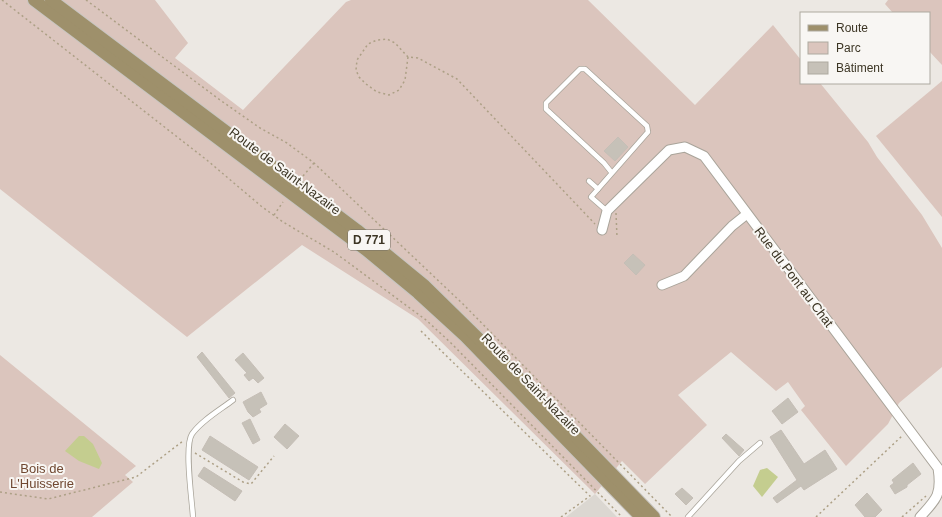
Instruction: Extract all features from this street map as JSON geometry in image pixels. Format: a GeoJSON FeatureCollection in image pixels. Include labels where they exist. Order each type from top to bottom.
{"type":"FeatureCollection","features":[{"type":"Feature","properties":{"kind":"main road","name":"Route de Saint-Nazaire"},"geometry":{"type":"LineString","coordinates":[[34,0],[366,250],[418,293],[471,342],[641,517]]}},
{"type":"Feature","properties":{"kind":"main road","name":"Route de Saint-Nazaire"},"geometry":{"type":"LineString","coordinates":[[51,0],[357,230],[426,286],[521,379],[654,517]]}},
{"type":"Feature","properties":{"kind":"street","name":"Rue du Pont au Chat"},"geometry":{"type":"LineString","coordinates":[[602,230],[611,211],[663,154],[669,150],[685,148],[698,152],[710,161],[747,214],[938,468],[942,481],[941,491],[936,500],[920,517]]}},
{"type":"Feature","properties":{"kind":"street"},"geometry":{"type":"LineString","coordinates":[[662,285],[684,276],[732,226],[747,214]]}},
{"type":"Feature","properties":{"kind":"lane"},"geometry":{"type":"LineString","coordinates":[[611,211],[591,197],[648,132],[647,126],[585,69],[580,69],[546,103],[546,109],[604,163],[612,173]]}},
{"type":"Feature","properties":{"kind":"lane"},"geometry":{"type":"LineString","coordinates":[[589,181],[598,189]]}},
{"type":"Feature","properties":{"kind":"lane"},"geometry":{"type":"LineString","coordinates":[[193,517],[189,450],[192,434],[206,420],[233,400]]}},
{"type":"Feature","properties":{"kind":"lane"},"geometry":{"type":"LineString","coordinates":[[688,517],[739,461],[760,443]]}},
{"type":"Feature","properties":{"kind":"path"},"geometry":{"type":"LineString","coordinates":[[2,0],[208,160],[274,215],[334,252],[426,320],[450,342],[622,517]]}},
{"type":"Feature","properties":{"kind":"path"},"geometry":{"type":"LineString","coordinates":[[408,57],[405,80],[399,90],[389,94],[377,92],[359,77],[356,70],[356,60],[368,44],[377,40],[387,39],[395,44],[408,57],[418,58],[457,79],[602,230]]}},
{"type":"Feature","properties":{"kind":"path"},"geometry":{"type":"LineString","coordinates":[[303,176],[314,163]]}},
{"type":"Feature","properties":{"kind":"path"},"geometry":{"type":"LineString","coordinates":[[274,215],[283,202]]}},
{"type":"Feature","properties":{"kind":"path"},"geometry":{"type":"LineString","coordinates":[[611,211],[617,237]]}},
{"type":"Feature","properties":{"kind":"path"},"geometry":{"type":"LineString","coordinates":[[421,331],[590,496],[561,517]]}},
{"type":"Feature","properties":{"kind":"path"},"geometry":{"type":"LineString","coordinates":[[816,517],[904,435],[899,429]]}},
{"type":"Feature","properties":{"kind":"path"},"geometry":{"type":"LineString","coordinates":[[0,492],[48,498],[136,477],[192,434]]}},
{"type":"Feature","properties":{"kind":"path"},"geometry":{"type":"LineString","coordinates":[[189,450],[243,482],[251,484],[274,456]]}},
{"type":"Feature","properties":{"kind":"path"},"geometry":{"type":"LineString","coordinates":[[902,517],[926,496],[930,490]]}},
{"type":"Feature","properties":{"kind":"shaded area"},"geometry":{"type":"Polygon","coordinates":[[[79,436],[84,436],[93,444],[102,463],[99,469],[79,461],[65,451],[79,436]]]}},
{"type":"Feature","properties":{"kind":"shaded area"},"geometry":{"type":"Polygon","coordinates":[[[767,468],[778,477],[762,497],[753,486],[760,470],[767,468]]]}},
{"type":"Feature","properties":{"kind":"shaded area"},"geometry":{"type":"Polygon","coordinates":[[[595,494],[617,517],[566,517],[595,494]]]}},
{"type":"Feature","properties":{"kind":"green space"},"geometry":{"type":"Polygon","coordinates":[[[0,0],[155,0],[188,43],[175,58],[243,110],[346,2],[351,0],[588,0],[695,105],[773,25],[800,59],[800,84],[821,84],[868,142],[877,157],[922,215],[942,248],[942,367],[899,403],[888,424],[846,466],[801,410],[805,406],[788,382],[776,391],[731,352],[678,395],[707,425],[645,484],[622,461],[595,494],[418,319],[302,245],[187,337],[0,189],[0,0]]]}},
{"type":"Feature","properties":{"kind":"green space"},"geometry":{"type":"Polygon","coordinates":[[[888,0],[942,0],[942,65],[930,52],[930,12],[892,12],[885,4],[888,0]]]}},
{"type":"Feature","properties":{"kind":"green space"},"geometry":{"type":"Polygon","coordinates":[[[942,81],[942,217],[876,136],[942,81]]]}},
{"type":"Feature","properties":{"kind":"green space","name":"Bois de L'Huisserie"},"geometry":{"type":"Polygon","coordinates":[[[0,355],[136,466],[125,475],[133,482],[92,517],[0,517],[0,355]]]}},
{"type":"Feature","properties":{"kind":"building"},"geometry":{"type":"Polygon","coordinates":[[[618,137],[628,147],[615,161],[604,151],[618,137]]]}},
{"type":"Feature","properties":{"kind":"building"},"geometry":{"type":"Polygon","coordinates":[[[633,254],[645,265],[636,275],[624,263],[633,254]]]}},
{"type":"Feature","properties":{"kind":"building"},"geometry":{"type":"Polygon","coordinates":[[[202,352],[235,393],[229,398],[197,357],[202,352]]]}},
{"type":"Feature","properties":{"kind":"building"},"geometry":{"type":"Polygon","coordinates":[[[243,353],[264,378],[258,383],[253,378],[249,381],[244,375],[247,373],[235,360],[243,353]]]}},
{"type":"Feature","properties":{"kind":"building"},"geometry":{"type":"Polygon","coordinates":[[[261,392],[267,404],[259,409],[261,412],[253,417],[248,412],[243,402],[261,392]]]}},
{"type":"Feature","properties":{"kind":"building"},"geometry":{"type":"Polygon","coordinates":[[[788,398],[798,412],[782,424],[772,411],[788,398]]]}},
{"type":"Feature","properties":{"kind":"building"},"geometry":{"type":"Polygon","coordinates":[[[250,419],[260,440],[253,444],[242,423],[250,419]]]}},
{"type":"Feature","properties":{"kind":"building"},"geometry":{"type":"Polygon","coordinates":[[[285,424],[299,436],[287,449],[274,437],[285,424]]]}},
{"type":"Feature","properties":{"kind":"building"},"geometry":{"type":"Polygon","coordinates":[[[781,430],[804,464],[825,450],[837,469],[804,490],[801,486],[777,503],[773,498],[797,480],[770,437],[781,430]]]}},
{"type":"Feature","properties":{"kind":"building"},"geometry":{"type":"Polygon","coordinates":[[[726,434],[744,450],[739,456],[722,438],[726,434]]]}},
{"type":"Feature","properties":{"kind":"building"},"geometry":{"type":"Polygon","coordinates":[[[210,436],[258,467],[249,480],[202,450],[210,436]]]}},
{"type":"Feature","properties":{"kind":"building"},"geometry":{"type":"Polygon","coordinates":[[[913,463],[921,474],[907,485],[907,487],[895,494],[890,486],[894,483],[892,480],[913,463]]]}},
{"type":"Feature","properties":{"kind":"building"},"geometry":{"type":"Polygon","coordinates":[[[204,467],[242,491],[235,501],[198,476],[204,467]]]}},
{"type":"Feature","properties":{"kind":"building"},"geometry":{"type":"Polygon","coordinates":[[[682,488],[693,498],[686,505],[675,494],[682,488]]]}},
{"type":"Feature","properties":{"kind":"building"},"geometry":{"type":"Polygon","coordinates":[[[867,493],[882,510],[875,517],[865,517],[855,505],[867,493]]]}}]}
